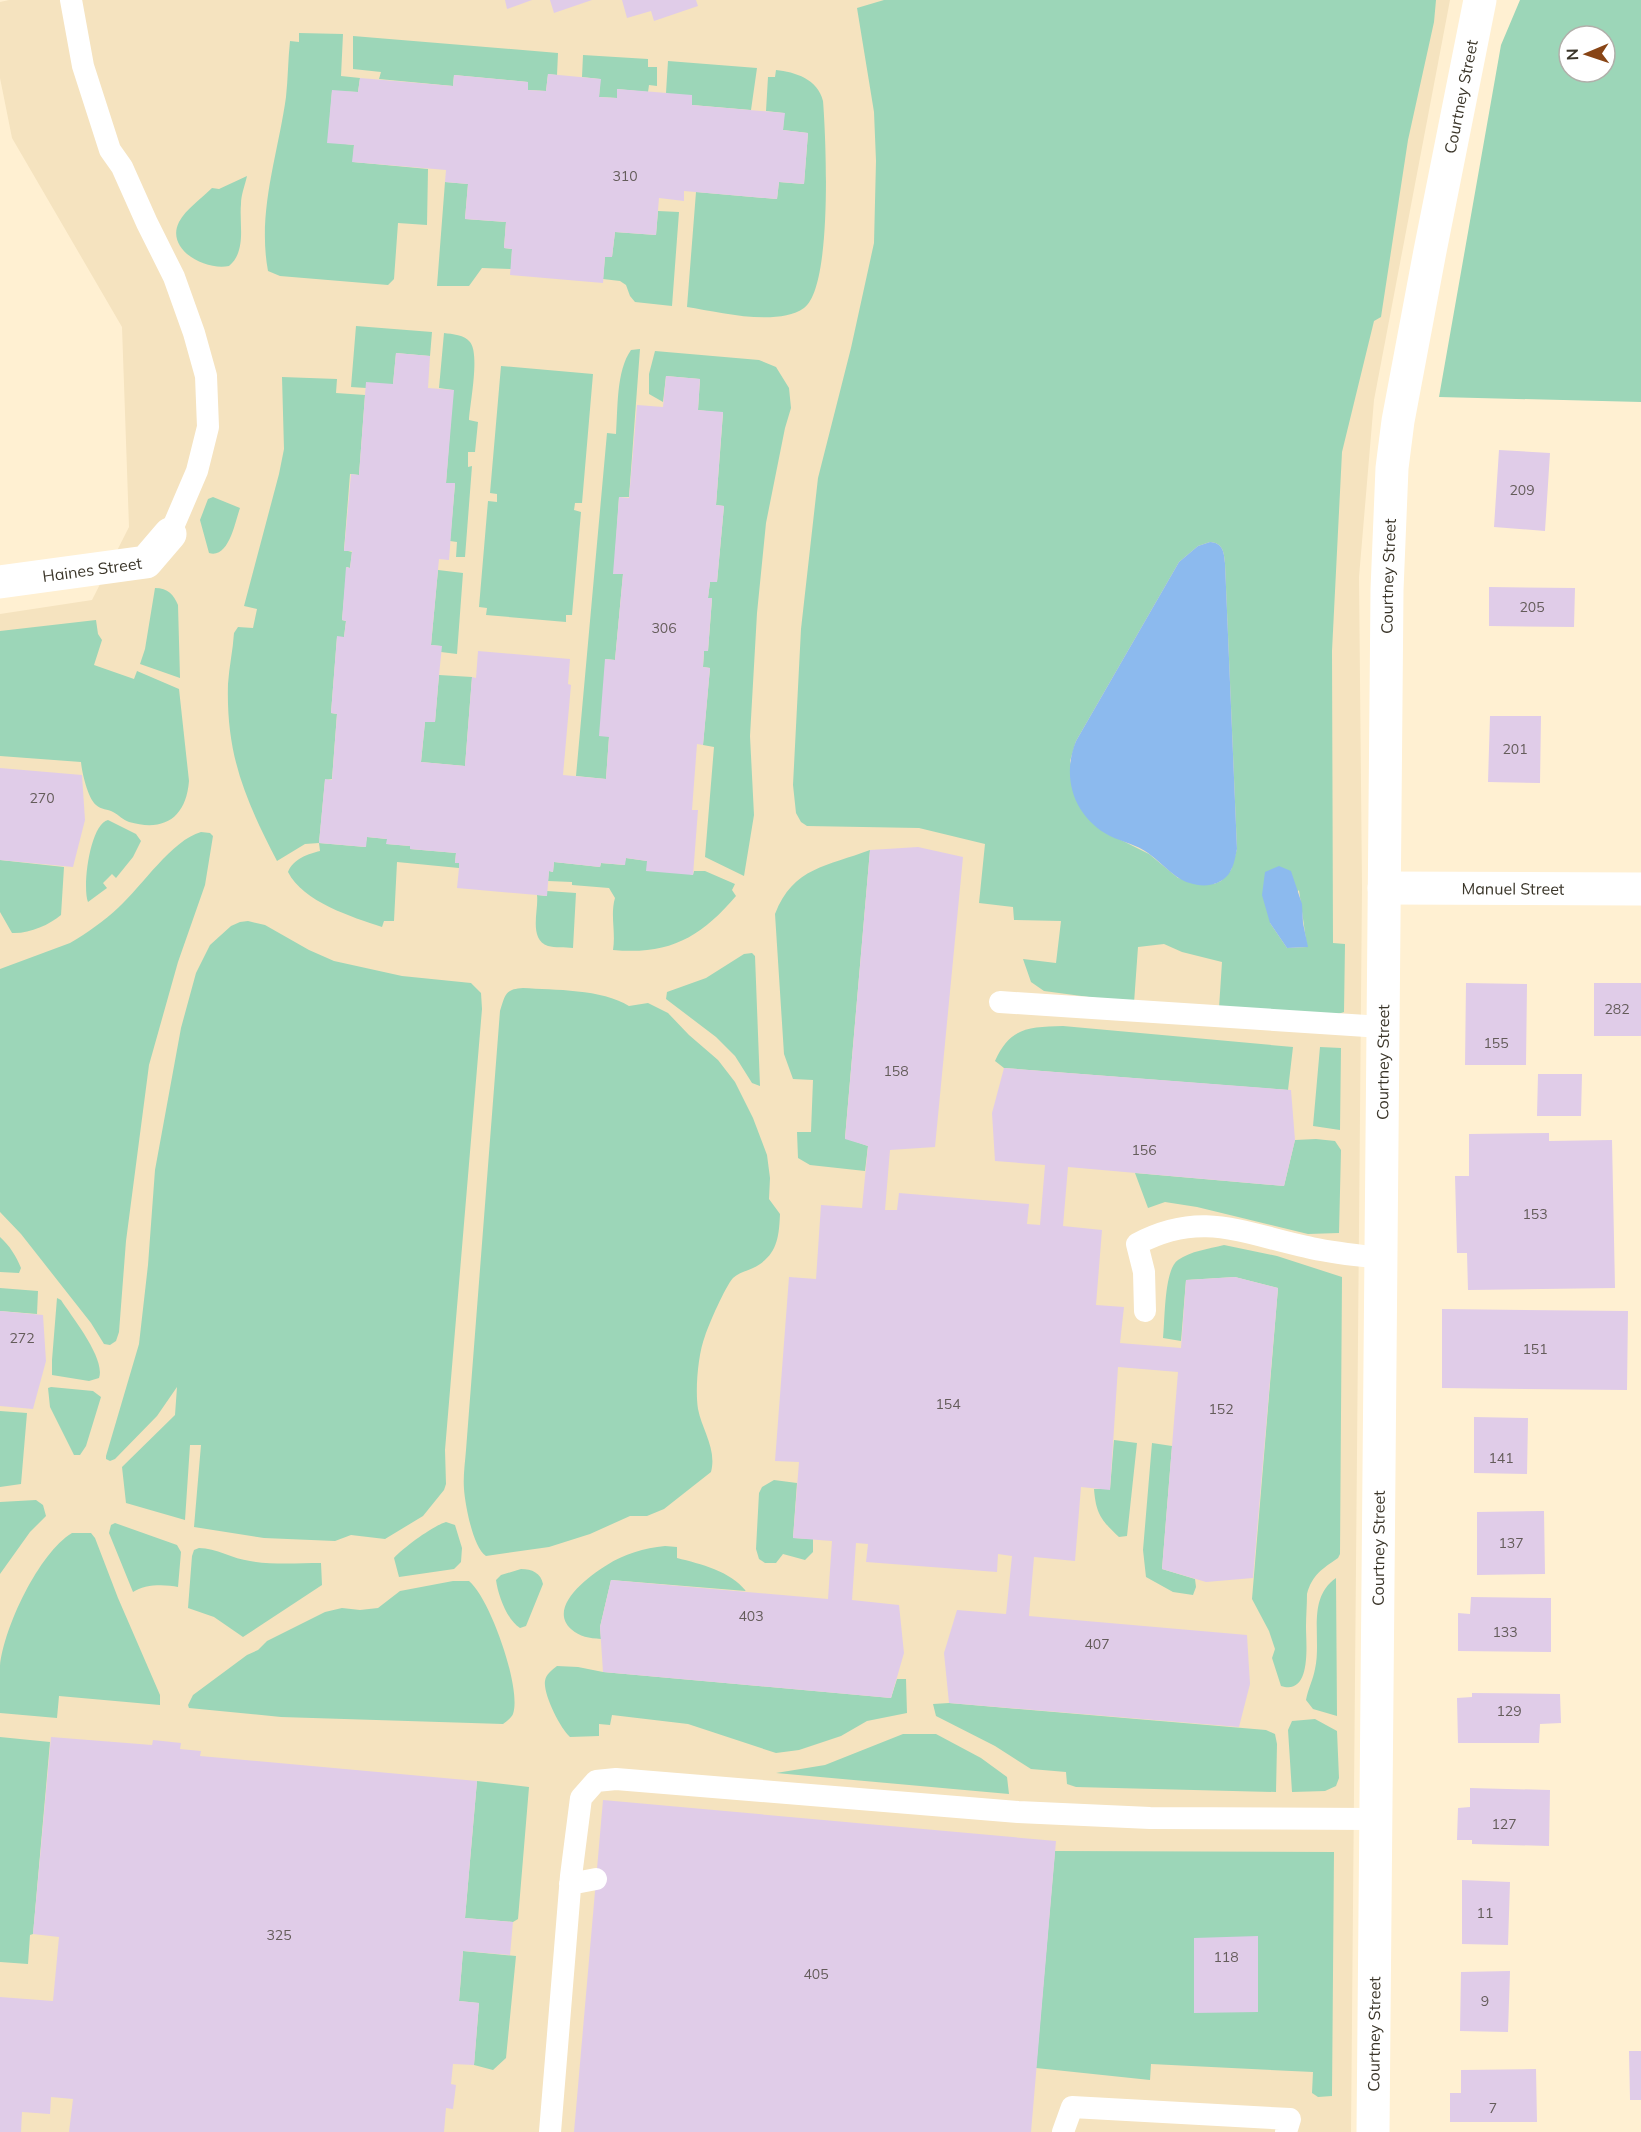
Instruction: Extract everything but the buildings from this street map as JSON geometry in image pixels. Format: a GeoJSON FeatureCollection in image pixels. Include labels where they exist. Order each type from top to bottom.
{"type":"FeatureCollection","features":[{"type":"Feature","properties":{"kind":"street","name":"Courtney Street"},"geometry":{"type":"LineString","coordinates":[[1373,2132],[1387,590],[1392,468],[1398,421],[1480,0]]}},
{"type":"Feature","properties":{"kind":"street","name":"Haines Street"},"geometry":{"type":"LineString","coordinates":[[0,582],[147,562],[170,534]]}},
{"type":"Feature","properties":{"kind":"street","name":"Manuel Street"},"geometry":{"type":"LineString","coordinates":[[1384,888],[1641,889]]}},
{"type":"Feature","properties":{"kind":"lane"},"geometry":{"type":"LineString","coordinates":[[71,0],[83,66],[110,150],[122,167],[174,277],[194,333],[206,376],[208,427],[197,471],[170,534]]}},
{"type":"Feature","properties":{"kind":"lane"},"geometry":{"type":"LineString","coordinates":[[1000,1002],[1382,1028]]}},
{"type":"Feature","properties":{"kind":"lane"},"geometry":{"type":"LineString","coordinates":[[1145,1311],[1144,1272],[1137,1244],[1154,1235],[1178,1227],[1201,1225],[1227,1227],[1333,1253],[1380,1258]]}},
{"type":"Feature","properties":{"kind":"lane"},"geometry":{"type":"LineString","coordinates":[[550,2132],[570,1884],[581,1798],[596,1781],[616,1779],[1018,1812],[1150,1818],[1376,1819]]}},
{"type":"Feature","properties":{"kind":"lane"},"geometry":{"type":"LineString","coordinates":[[570,1884],[596,1879]]}},
{"type":"Feature","properties":{"kind":"lane"},"geometry":{"type":"LineString","coordinates":[[1063,2132],[1072,2107],[1290,2119],[1286,2132]]}},
{"type":"Feature","properties":{"kind":"shaded area"},"geometry":{"type":"Polygon","coordinates":[[[9,0],[1450,0],[1374,400],[1359,577],[1362,887],[1351,2132],[0,2132],[0,614],[92,600],[129,527],[122,327],[12,138],[0,78],[0,2],[9,0]]]}},
{"type":"Feature","properties":{"kind":"green space"},"geometry":{"type":"Polygon","coordinates":[[[884,0],[1436,0],[1434,22],[1408,140],[1381,317],[1374,321],[1342,452],[1332,651],[1333,943],[1345,944],[1344,1012],[1338,1014],[1219,1008],[1222,962],[1182,952],[1164,944],[1138,947],[1134,1003],[1044,991],[1031,982],[1023,959],[1056,963],[1061,921],[1014,920],[1013,907],[979,903],[985,844],[919,828],[807,826],[801,822],[796,813],[793,785],[801,629],[818,478],[851,348],[874,243],[876,161],[874,112],[857,8],[884,0]],[[1210,542],[1198,546],[1179,562],[1076,741],[1070,761],[1086,816],[1101,830],[1149,854],[1178,878],[1214,884],[1221,881],[1231,870],[1237,849],[1225,563],[1220,546],[1210,542]],[[1299,890],[1270,923],[1287,948],[1307,947],[1299,890]]]}},
{"type":"Feature","properties":{"kind":"green space"},"geometry":{"type":"Polygon","coordinates":[[[1520,0],[1641,0],[1641,402],[1439,397],[1501,45],[1520,0]]]}},
{"type":"Feature","properties":{"kind":"green space"},"geometry":{"type":"Polygon","coordinates":[[[299,33],[343,34],[341,76],[360,78],[358,92],[332,91],[328,142],[354,145],[353,162],[428,169],[427,225],[398,223],[394,279],[388,285],[280,276],[268,271],[265,249],[267,205],[286,97],[290,41],[299,42],[299,33]]]}},
{"type":"Feature","properties":{"kind":"green space"},"geometry":{"type":"Polygon","coordinates":[[[353,36],[558,53],[557,75],[548,74],[546,91],[528,90],[528,82],[454,75],[453,86],[379,79],[381,72],[353,69],[353,36]]]}},
{"type":"Feature","properties":{"kind":"green space"},"geometry":{"type":"Polygon","coordinates":[[[583,55],[648,59],[648,67],[657,67],[657,86],[649,85],[648,92],[617,89],[617,98],[599,97],[600,79],[582,77],[583,55]]]}},
{"type":"Feature","properties":{"kind":"green space"},"geometry":{"type":"Polygon","coordinates":[[[668,61],[757,68],[751,110],[692,105],[666,93],[668,61]]]}},
{"type":"Feature","properties":{"kind":"green space"},"geometry":{"type":"Polygon","coordinates":[[[776,70],[805,78],[816,87],[823,101],[826,177],[824,243],[820,272],[813,295],[804,308],[793,314],[779,317],[747,317],[687,307],[696,192],[777,199],[779,182],[804,184],[808,133],[783,130],[784,113],[766,111],[768,77],[775,77],[776,70]]]}},
{"type":"Feature","properties":{"kind":"green space"},"geometry":{"type":"Polygon","coordinates":[[[247,176],[241,201],[240,245],[235,260],[229,266],[220,267],[199,262],[183,250],[178,241],[176,232],[179,222],[190,208],[212,188],[219,189],[247,176]]]}},
{"type":"Feature","properties":{"kind":"green space"},"geometry":{"type":"Polygon","coordinates":[[[445,182],[468,184],[465,219],[506,222],[504,248],[512,249],[511,269],[482,268],[469,286],[437,286],[445,182]]]}},
{"type":"Feature","properties":{"kind":"green space"},"geometry":{"type":"Polygon","coordinates":[[[658,211],[679,212],[672,306],[635,302],[626,285],[620,281],[603,279],[605,257],[612,257],[615,232],[656,235],[658,211]]]}},
{"type":"Feature","properties":{"kind":"green space"},"geometry":{"type":"Polygon","coordinates":[[[356,326],[432,332],[430,356],[396,353],[393,384],[366,388],[351,387],[356,326]]]}},
{"type":"Feature","properties":{"kind":"green space"},"geometry":{"type":"Polygon","coordinates":[[[444,333],[458,335],[468,340],[473,348],[474,357],[469,420],[478,422],[475,452],[468,452],[468,467],[472,466],[465,557],[456,557],[457,542],[450,541],[455,484],[446,483],[453,390],[439,388],[444,333]]]}},
{"type":"Feature","properties":{"kind":"green space"},"geometry":{"type":"Polygon","coordinates":[[[640,349],[629,497],[619,497],[614,574],[623,574],[615,660],[605,659],[609,737],[606,779],[576,776],[607,433],[616,434],[620,379],[626,359],[631,350],[640,349]]]}},
{"type":"Feature","properties":{"kind":"green space"},"geometry":{"type":"Polygon","coordinates":[[[655,351],[759,360],[776,367],[789,388],[791,408],[766,523],[757,613],[750,736],[754,815],[744,876],[705,857],[714,747],[703,745],[710,668],[703,667],[704,651],[708,651],[712,599],[708,598],[710,582],[717,582],[724,506],[716,505],[723,413],[698,410],[700,379],[666,376],[663,402],[649,394],[649,374],[655,351]]]}},
{"type":"Feature","properties":{"kind":"green space"},"geometry":{"type":"Polygon","coordinates":[[[501,366],[593,374],[582,503],[575,503],[574,510],[581,512],[572,615],[566,615],[566,622],[486,615],[487,608],[479,607],[488,501],[497,502],[497,494],[490,493],[501,366]]]}},
{"type":"Feature","properties":{"kind":"green space"},"geometry":{"type":"Polygon","coordinates":[[[282,377],[337,379],[336,393],[365,395],[359,475],[350,474],[344,550],[352,552],[350,568],[347,567],[342,620],[346,621],[344,637],[337,637],[331,713],[337,714],[332,779],[325,780],[319,843],[305,844],[277,861],[247,796],[234,755],[230,733],[228,684],[234,633],[238,627],[253,628],[257,609],[244,606],[284,449],[282,377]]]}},
{"type":"Feature","properties":{"kind":"green space"},"geometry":{"type":"Polygon","coordinates":[[[213,497],[240,508],[226,545],[216,553],[209,553],[200,520],[208,499],[213,497]]]}},
{"type":"Feature","properties":{"kind":"green space"},"geometry":{"type":"Polygon","coordinates":[[[438,570],[463,573],[457,654],[441,652],[441,646],[431,645],[438,570]]]}},
{"type":"Feature","properties":{"kind":"green space"},"geometry":{"type":"Polygon","coordinates":[[[155,588],[164,589],[170,593],[178,605],[180,678],[140,664],[145,649],[155,588]]]}},
{"type":"Feature","properties":{"kind":"green space"},"geometry":{"type":"Polygon","coordinates":[[[96,620],[98,634],[102,640],[94,665],[134,679],[137,671],[179,689],[189,781],[187,794],[178,813],[163,823],[142,825],[129,822],[113,812],[98,807],[88,791],[81,762],[0,756],[0,631],[96,620]]]}},
{"type":"Feature","properties":{"kind":"green space"},"geometry":{"type":"Polygon","coordinates":[[[439,675],[472,677],[465,766],[421,762],[425,722],[435,722],[439,675]]]}},
{"type":"Feature","properties":{"kind":"green space"},"geometry":{"type":"Polygon","coordinates":[[[108,820],[136,834],[141,841],[133,857],[116,878],[112,874],[103,883],[107,888],[88,902],[86,883],[92,844],[96,832],[108,820]]]}},
{"type":"Feature","properties":{"kind":"green space"},"geometry":{"type":"Polygon","coordinates":[[[201,832],[210,833],[213,836],[205,885],[178,962],[149,1065],[126,1241],[119,1332],[116,1341],[110,1345],[104,1344],[91,1323],[21,1234],[0,1212],[0,969],[70,943],[89,931],[119,907],[179,844],[201,832]]]}},
{"type":"Feature","properties":{"kind":"green space"},"geometry":{"type":"Polygon","coordinates":[[[367,837],[387,839],[387,844],[410,846],[410,849],[456,853],[455,863],[459,863],[459,868],[397,862],[394,921],[384,921],[382,927],[329,907],[295,883],[288,872],[290,867],[301,858],[320,851],[319,843],[365,847],[367,837]]]}},
{"type":"Feature","properties":{"kind":"green space"},"geometry":{"type":"Polygon","coordinates":[[[870,850],[845,1138],[868,1146],[865,1171],[810,1165],[798,1158],[797,1132],[811,1132],[813,1080],[793,1079],[784,1054],[775,914],[783,898],[802,877],[813,870],[870,850]]]}},
{"type":"Feature","properties":{"kind":"green space"},"geometry":{"type":"Polygon","coordinates":[[[626,858],[647,861],[693,875],[694,871],[705,871],[735,884],[732,890],[736,896],[709,923],[682,941],[651,950],[613,950],[615,898],[609,888],[548,881],[549,871],[553,872],[554,862],[600,867],[601,863],[624,865],[626,858]]]}},
{"type":"Feature","properties":{"kind":"green space"},"geometry":{"type":"Polygon","coordinates":[[[0,860],[64,867],[61,915],[38,928],[12,933],[0,912],[0,860]]]}},
{"type":"Feature","properties":{"kind":"green space"},"geometry":{"type":"Polygon","coordinates":[[[547,891],[576,893],[573,948],[548,946],[538,937],[536,931],[537,895],[547,896],[547,891]]]}},
{"type":"Feature","properties":{"kind":"green space"},"geometry":{"type":"Polygon","coordinates":[[[248,921],[265,925],[309,950],[334,961],[402,976],[471,983],[481,993],[482,1009],[445,1450],[446,1484],[444,1490],[423,1516],[385,1539],[351,1535],[335,1541],[264,1538],[194,1527],[201,1445],[190,1445],[185,1520],[126,1503],[122,1467],[175,1415],[177,1387],[157,1416],[115,1459],[110,1461],[106,1459],[139,1344],[155,1170],[181,1028],[196,973],[210,945],[231,926],[248,921]]]}},
{"type":"Feature","properties":{"kind":"green space"},"geometry":{"type":"Polygon","coordinates":[[[752,953],[755,956],[760,1086],[752,1083],[735,1056],[716,1037],[666,999],[667,992],[706,978],[744,954],[752,953]]]}},
{"type":"Feature","properties":{"kind":"green space"},"geometry":{"type":"Polygon","coordinates":[[[523,988],[592,993],[618,1000],[629,1006],[648,1003],[668,1013],[718,1060],[735,1082],[753,1118],[767,1155],[770,1178],[769,1199],[780,1214],[780,1223],[775,1246],[767,1258],[753,1268],[735,1276],[730,1283],[707,1330],[703,1344],[698,1372],[697,1401],[711,1447],[711,1472],[664,1509],[647,1516],[630,1516],[590,1534],[549,1547],[486,1556],[477,1544],[470,1525],[464,1474],[500,1011],[509,991],[523,988]]]}},
{"type":"Feature","properties":{"kind":"green space"},"geometry":{"type":"Polygon","coordinates":[[[1063,1026],[1293,1047],[1288,1090],[1004,1068],[995,1061],[1007,1041],[1014,1035],[1040,1027],[1063,1026]]]}},
{"type":"Feature","properties":{"kind":"green space"},"geometry":{"type":"Polygon","coordinates":[[[1320,1047],[1341,1048],[1340,1130],[1313,1126],[1320,1047]]]}},
{"type":"Feature","properties":{"kind":"green space"},"geometry":{"type":"Polygon","coordinates":[[[1295,1140],[1335,1141],[1341,1150],[1339,1233],[1308,1234],[1197,1207],[1165,1202],[1148,1208],[1135,1173],[1284,1186],[1295,1140]]]}},
{"type":"Feature","properties":{"kind":"green space"},"geometry":{"type":"Polygon","coordinates":[[[0,1237],[17,1259],[21,1268],[19,1273],[0,1272],[0,1237]]]}},
{"type":"Feature","properties":{"kind":"green space"},"geometry":{"type":"Polygon","coordinates":[[[1224,1245],[1277,1256],[1342,1277],[1340,1554],[1318,1573],[1309,1587],[1305,1667],[1303,1676],[1291,1687],[1281,1686],[1272,1658],[1275,1649],[1269,1631],[1252,1599],[1278,1288],[1235,1277],[1186,1280],[1181,1341],[1163,1338],[1168,1284],[1173,1265],[1188,1254],[1224,1245]]]}},
{"type":"Feature","properties":{"kind":"green space"},"geometry":{"type":"Polygon","coordinates":[[[0,1288],[38,1291],[37,1314],[0,1311],[0,1288]]]}},
{"type":"Feature","properties":{"kind":"green space"},"geometry":{"type":"Polygon","coordinates":[[[57,1298],[61,1300],[93,1349],[98,1360],[99,1378],[89,1381],[52,1375],[57,1298]]]}},
{"type":"Feature","properties":{"kind":"green space"},"geometry":{"type":"Polygon","coordinates":[[[48,1388],[93,1391],[101,1397],[86,1446],[80,1455],[74,1455],[50,1407],[48,1388]]]}},
{"type":"Feature","properties":{"kind":"green space"},"geometry":{"type":"Polygon","coordinates":[[[0,1411],[27,1413],[21,1484],[0,1487],[0,1411]]]}},
{"type":"Feature","properties":{"kind":"green space"},"geometry":{"type":"Polygon","coordinates":[[[1114,1440],[1137,1443],[1127,1536],[1119,1537],[1100,1516],[1094,1489],[1110,1489],[1114,1440]]]}},
{"type":"Feature","properties":{"kind":"green space"},"geometry":{"type":"Polygon","coordinates":[[[1152,1443],[1172,1446],[1162,1569],[1195,1579],[1196,1587],[1193,1595],[1173,1592],[1146,1577],[1143,1550],[1152,1443]]]}},
{"type":"Feature","properties":{"kind":"green space"},"geometry":{"type":"Polygon","coordinates":[[[774,1480],[797,1483],[793,1538],[813,1539],[813,1552],[805,1560],[783,1554],[776,1563],[765,1563],[759,1559],[756,1549],[759,1493],[762,1487],[774,1480]]]}},
{"type":"Feature","properties":{"kind":"green space"},"geometry":{"type":"Polygon","coordinates":[[[36,1500],[43,1505],[46,1516],[30,1532],[0,1574],[0,1502],[36,1500]]]}},
{"type":"Feature","properties":{"kind":"green space"},"geometry":{"type":"Polygon","coordinates":[[[446,1522],[455,1525],[462,1548],[461,1562],[454,1569],[399,1577],[394,1558],[419,1537],[446,1522]]]}},
{"type":"Feature","properties":{"kind":"green space"},"geometry":{"type":"Polygon","coordinates":[[[115,1523],[177,1545],[181,1552],[178,1587],[155,1585],[133,1592],[109,1533],[111,1525],[115,1523]]]}},
{"type":"Feature","properties":{"kind":"green space"},"geometry":{"type":"Polygon","coordinates":[[[72,1533],[91,1533],[95,1538],[160,1695],[160,1705],[59,1696],[57,1718],[0,1713],[0,1666],[8,1632],[16,1612],[25,1592],[47,1557],[72,1533]]]}},
{"type":"Feature","properties":{"kind":"green space"},"geometry":{"type":"Polygon","coordinates":[[[665,1546],[677,1547],[677,1558],[723,1573],[746,1591],[611,1580],[600,1627],[601,1639],[585,1637],[571,1629],[565,1620],[564,1611],[567,1602],[581,1584],[620,1558],[642,1550],[665,1546]]]}},
{"type":"Feature","properties":{"kind":"green space"},"geometry":{"type":"Polygon","coordinates":[[[199,1548],[259,1562],[321,1563],[322,1585],[243,1637],[214,1617],[188,1608],[192,1556],[194,1550],[199,1548]]]}},
{"type":"Feature","properties":{"kind":"green space"},"geometry":{"type":"Polygon","coordinates":[[[521,1569],[535,1572],[543,1584],[526,1626],[520,1628],[504,1607],[496,1580],[501,1575],[521,1569]]]}},
{"type":"Feature","properties":{"kind":"green space"},"geometry":{"type":"Polygon","coordinates":[[[1336,1578],[1337,1716],[1313,1709],[1306,1700],[1317,1657],[1318,1608],[1327,1587],[1336,1578]]]}},
{"type":"Feature","properties":{"kind":"green space"},"geometry":{"type":"Polygon","coordinates":[[[453,1581],[469,1581],[477,1591],[495,1624],[502,1644],[509,1665],[515,1702],[513,1714],[503,1724],[281,1717],[189,1708],[188,1705],[193,1695],[247,1655],[258,1650],[267,1641],[325,1612],[342,1608],[360,1610],[378,1608],[400,1591],[453,1581]]]}},
{"type":"Feature","properties":{"kind":"green space"},"geometry":{"type":"Polygon","coordinates":[[[557,1666],[891,1698],[897,1679],[906,1679],[907,1713],[867,1721],[841,1736],[799,1750],[776,1753],[688,1724],[612,1715],[610,1725],[599,1724],[599,1736],[570,1737],[553,1710],[545,1687],[547,1676],[557,1666]]]}},
{"type":"Feature","properties":{"kind":"green space"},"geometry":{"type":"Polygon","coordinates":[[[949,1703],[1266,1730],[1275,1734],[1277,1744],[1276,1792],[1076,1787],[1067,1784],[1066,1772],[1031,1769],[995,1746],[936,1716],[933,1704],[949,1703]]]}},
{"type":"Feature","properties":{"kind":"green space"},"geometry":{"type":"Polygon","coordinates":[[[1315,1719],[1337,1731],[1339,1778],[1336,1786],[1325,1791],[1292,1792],[1288,1730],[1292,1721],[1315,1719]]]}},
{"type":"Feature","properties":{"kind":"green space"},"geometry":{"type":"Polygon","coordinates":[[[903,1734],[936,1734],[981,1758],[1007,1777],[1009,1794],[776,1773],[825,1765],[903,1734]]]}},
{"type":"Feature","properties":{"kind":"green space"},"geometry":{"type":"Polygon","coordinates":[[[0,1737],[50,1742],[33,1934],[30,1935],[28,1964],[0,1962],[0,1737]]]}},
{"type":"Feature","properties":{"kind":"green space"},"geometry":{"type":"Polygon","coordinates":[[[477,1781],[529,1787],[518,1919],[513,1922],[465,1918],[477,1781]]]}},
{"type":"Feature","properties":{"kind":"green space"},"geometry":{"type":"Polygon","coordinates":[[[1055,1851],[1334,1852],[1332,2096],[1318,2097],[1312,2093],[1313,2072],[1151,2064],[1150,2080],[1036,2068],[1055,1851]]]}},
{"type":"Feature","properties":{"kind":"green space"},"geometry":{"type":"Polygon","coordinates":[[[463,1951],[516,1956],[506,2058],[493,2070],[474,2065],[479,2003],[459,2001],[463,1951]]]}},
{"type":"Feature","properties":{"kind":"water"},"geometry":{"type":"Polygon","coordinates":[[[1210,542],[1220,546],[1225,563],[1237,849],[1233,866],[1223,880],[1210,885],[1196,885],[1173,874],[1144,850],[1110,836],[1087,818],[1074,795],[1070,769],[1076,741],[1179,562],[1198,546],[1210,542]]]}},
{"type":"Feature","properties":{"kind":"water"},"geometry":{"type":"Polygon","coordinates":[[[1279,866],[1291,871],[1302,904],[1308,947],[1287,948],[1270,923],[1262,895],[1265,872],[1279,866]]]}}]}
